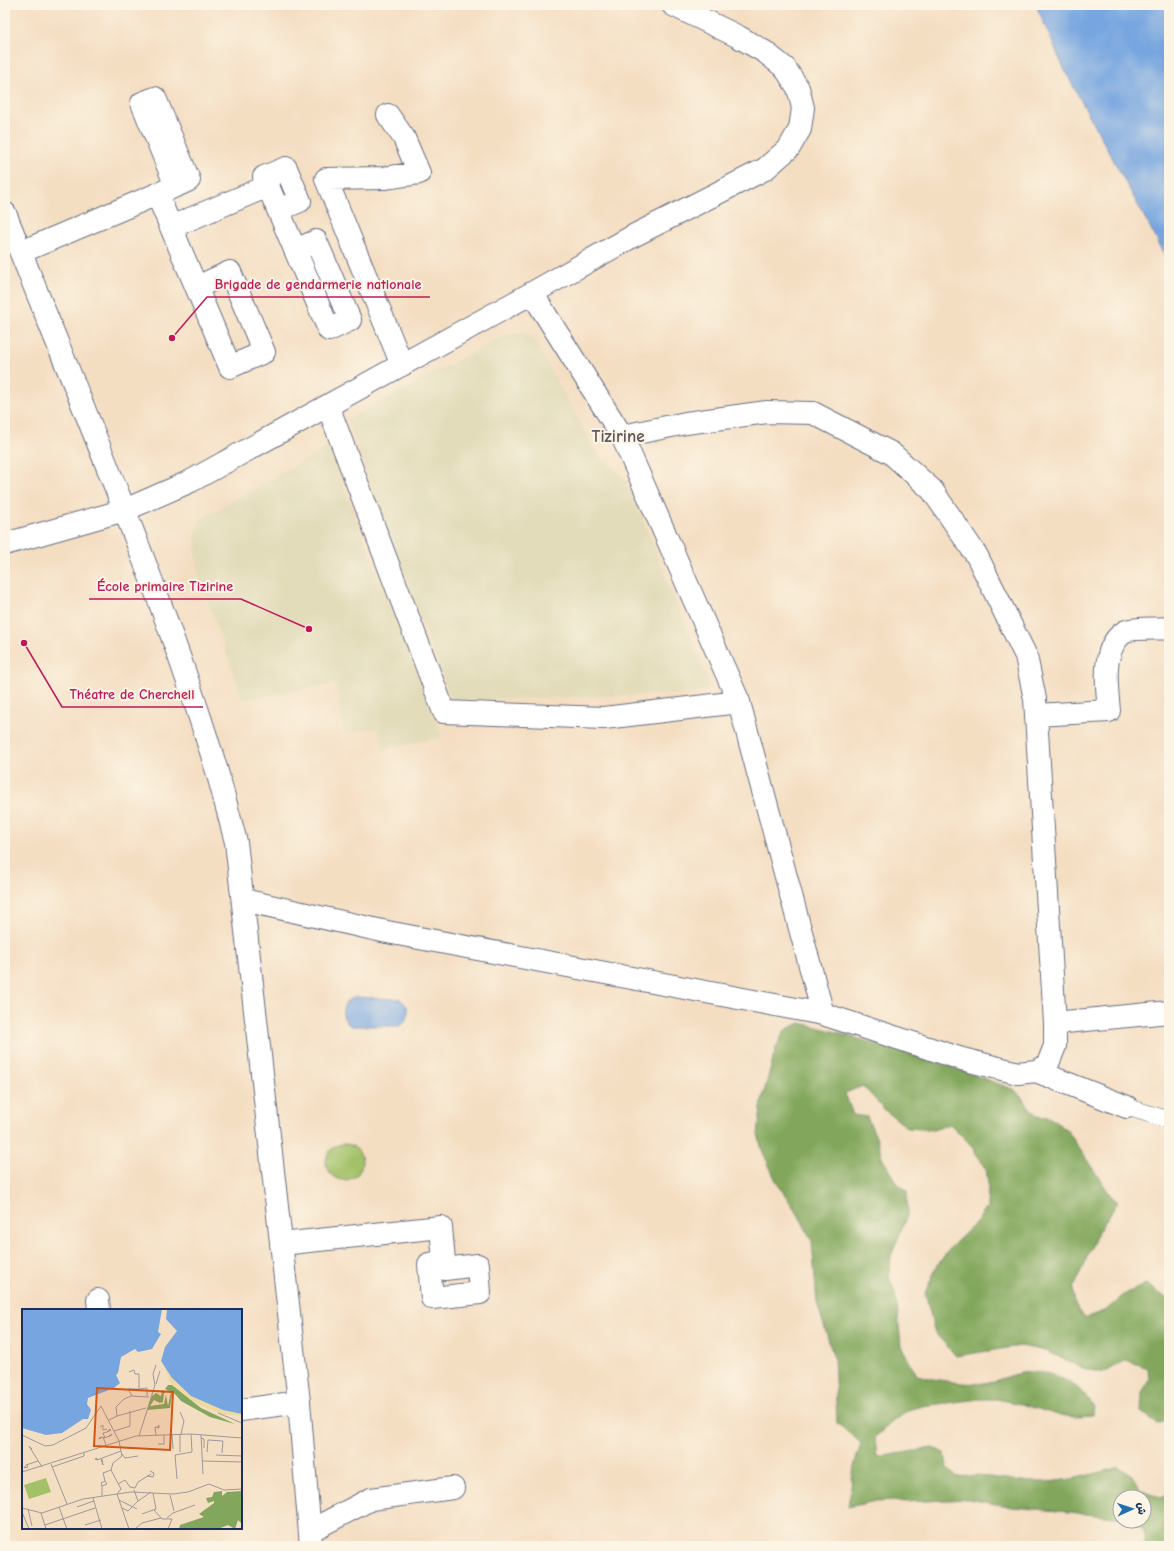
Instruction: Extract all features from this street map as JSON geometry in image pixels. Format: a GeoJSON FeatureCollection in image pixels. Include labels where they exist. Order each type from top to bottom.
{"type":"FeatureCollection","features":[{"type":"Feature","properties":{"kind":"street"},"geometry":{"type":"LineString","coordinates":[[5,544],[125,510],[191,481],[532,294],[635,235],[765,169],[789,148],[800,129],[803,108],[798,88],[785,68],[765,52],[739,37],[673,5]]}},
{"type":"Feature","properties":{"kind":"street"},"geometry":{"type":"LineString","coordinates":[[388,114],[404,138],[419,173],[384,178],[326,179],[402,365]]}},
{"type":"Feature","properties":{"kind":"street"},"geometry":{"type":"LineString","coordinates":[[171,227],[268,186],[264,177],[286,168],[300,201],[278,210],[295,250]]}},
{"type":"Feature","properties":{"kind":"street"},"geometry":{"type":"LineString","coordinates":[[21,252],[167,190],[171,227],[196,287]]}},
{"type":"Feature","properties":{"kind":"street"},"geometry":{"type":"LineString","coordinates":[[5,213],[125,510],[184,669],[213,756],[236,842],[244,900],[299,1402],[310,1538],[371,1499],[453,1488]]}},
{"type":"Feature","properties":{"kind":"street"},"geometry":{"type":"LineString","coordinates":[[532,294],[622,436],[738,702],[823,1014]]}},
{"type":"Feature","properties":{"kind":"street"},"geometry":{"type":"LineString","coordinates":[[328,406],[444,712],[604,718],[738,702]]}},
{"type":"Feature","properties":{"kind":"street"},"geometry":{"type":"LineString","coordinates":[[244,900],[387,932],[823,1014],[962,1059],[1018,1072],[1036,1071],[1048,1066],[1055,1046],[1055,1023],[1035,699],[1026,656],[977,556],[932,490],[891,453],[813,413],[767,412],[686,423],[622,436]]}},
{"type":"Feature","properties":{"kind":"street"},"geometry":{"type":"LineString","coordinates":[[1036,715],[1109,711],[1106,664],[1114,641],[1127,630],[1169,628]]}},
{"type":"Feature","properties":{"kind":"street"},"geometry":{"type":"LineString","coordinates":[[1055,1023],[1169,1012]]}},
{"type":"Feature","properties":{"kind":"street"},"geometry":{"type":"LineString","coordinates":[[1036,1071],[1127,1107]]}},
{"type":"Feature","properties":{"kind":"street"},"geometry":{"type":"LineString","coordinates":[[281,1244],[441,1227],[444,1262]]}},
{"type":"Feature","properties":{"kind":"street"},"geometry":{"type":"LineString","coordinates":[[242,1410],[299,1402]]}},
{"type":"Feature","properties":{"kind":"lane"},"geometry":{"type":"LineString","coordinates":[[1127,1107],[1169,1120]]}},
{"type":"Feature","properties":{"kind":"shaded area"},"geometry":{"type":"Polygon","coordinates":[[[513,334],[526,334],[533,338],[598,455],[626,480],[711,687],[693,694],[451,700],[347,419],[498,339],[513,334]]]}},
{"type":"Feature","properties":{"kind":"shaded area"},"geometry":{"type":"Polygon","coordinates":[[[328,447],[442,737],[383,749],[378,728],[345,733],[335,684],[243,700],[198,573],[195,543],[197,530],[201,519],[328,447]]]}},
{"type":"Feature","properties":{"kind":"green space"},"geometry":{"type":"Polygon","coordinates":[[[800,1023],[829,1030],[952,1067],[1015,1090],[1037,1116],[1049,1117],[1067,1130],[1111,1196],[1118,1202],[1098,1232],[1073,1289],[1075,1305],[1085,1318],[1105,1311],[1125,1294],[1146,1284],[1165,1297],[1169,1302],[1169,1420],[1157,1424],[1141,1411],[1142,1393],[1149,1380],[1148,1368],[1126,1360],[1104,1373],[1079,1367],[1047,1351],[1020,1346],[956,1356],[935,1333],[925,1293],[938,1264],[952,1246],[977,1222],[987,1207],[988,1184],[986,1168],[969,1143],[950,1124],[933,1130],[908,1128],[886,1111],[863,1086],[845,1093],[853,1115],[867,1117],[877,1139],[882,1157],[897,1184],[907,1191],[908,1213],[891,1256],[889,1278],[895,1293],[901,1346],[917,1375],[950,1382],[983,1383],[1022,1373],[1044,1373],[1054,1375],[1072,1384],[1080,1390],[1094,1407],[1093,1416],[1075,1417],[1058,1415],[1021,1404],[996,1399],[979,1399],[922,1406],[908,1410],[875,1437],[877,1457],[933,1448],[945,1453],[947,1467],[956,1477],[979,1476],[1033,1482],[1073,1479],[1119,1467],[1131,1474],[1139,1489],[1112,1489],[1112,1517],[1012,1507],[968,1499],[906,1502],[893,1500],[875,1501],[848,1507],[854,1466],[861,1443],[837,1423],[834,1358],[817,1303],[812,1241],[798,1214],[777,1183],[762,1150],[758,1134],[762,1100],[776,1047],[785,1030],[800,1023]]]}},
{"type":"Feature","properties":{"kind":"green space"},"geometry":{"type":"Polygon","coordinates":[[[348,1144],[357,1149],[361,1155],[361,1169],[357,1175],[348,1180],[340,1180],[331,1175],[327,1169],[326,1158],[331,1149],[337,1145],[348,1144]]]}},
{"type":"Feature","properties":{"kind":"green space"},"geometry":{"type":"Polygon","coordinates":[[[1169,1494],[1169,1546],[1144,1546],[1144,1533],[1142,1529],[1152,1529],[1152,1495],[1160,1498],[1169,1494]]]}},
{"type":"Feature","properties":{"kind":"water"},"geometry":{"type":"Polygon","coordinates":[[[1036,5],[1169,5],[1169,262],[1065,71],[1036,5]]]}},
{"type":"Feature","properties":{"kind":"water"},"geometry":{"type":"Polygon","coordinates":[[[355,997],[400,999],[407,1006],[408,1013],[405,1022],[399,1026],[351,1026],[344,1019],[343,1010],[346,1002],[355,997]]]}},
{"type":"Feature","properties":{"kind":"place","name":"Brigade de gendarmerie nationale"},"geometry":{"type":"Point","coordinates":[172,338]}},
{"type":"Feature","properties":{"kind":"place","name":"École primaire Tizirine"},"geometry":{"type":"Point","coordinates":[309,629]}},
{"type":"Feature","properties":{"kind":"place","name":"Théatre de Cherchell"},"geometry":{"type":"Point","coordinates":[24,643]}},
{"type":"Feature","properties":{"kind":"district","name":"Tizirine"},"geometry":{"type":"Point","coordinates":[618,436]}}]}
